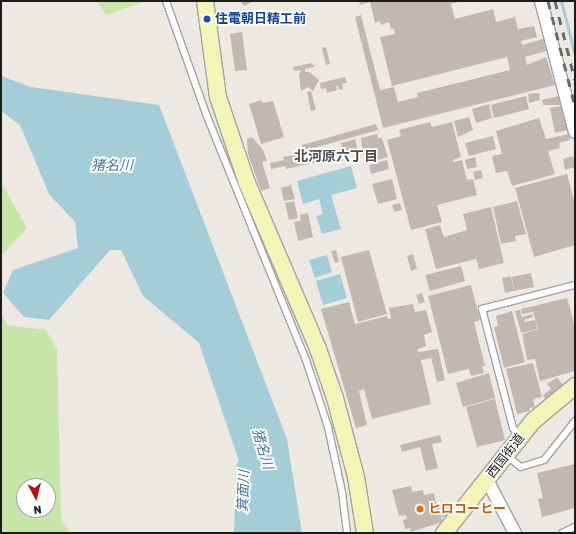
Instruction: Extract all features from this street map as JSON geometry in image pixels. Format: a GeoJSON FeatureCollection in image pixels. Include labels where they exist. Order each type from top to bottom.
{"type":"FeatureCollection","features":[{"type":"Feature","properties":{"kind":"street"},"geometry":{"type":"LineString","coordinates":[[205,1],[218,97],[248,183],[315,342],[335,398],[356,476],[365,533]]}},
{"type":"Feature","properties":{"kind":"street"},"geometry":{"type":"LineString","coordinates":[[541,1],[575,132]]}},
{"type":"Feature","properties":{"kind":"street","name":"西国街道"},"geometry":{"type":"LineString","coordinates":[[448,532],[486,480],[533,421],[575,386]]}},
{"type":"Feature","properties":{"kind":"street"},"geometry":{"type":"LineString","coordinates":[[486,480],[515,533]]}},
{"type":"Feature","properties":{"kind":"lane"},"geometry":{"type":"LineString","coordinates":[[166,1],[206,114],[306,360],[328,427],[342,492],[347,533]]}},
{"type":"Feature","properties":{"kind":"lane"},"geometry":{"type":"LineString","coordinates":[[520,437],[513,428],[482,309],[575,285]]}},
{"type":"Feature","properties":{"kind":"lane"},"geometry":{"type":"LineString","coordinates":[[506,455],[521,467],[544,460],[575,421]]}},
{"type":"Feature","properties":{"kind":"lane"},"geometry":{"type":"LineString","coordinates":[[562,533],[575,528]]}},
{"type":"Feature","properties":{"kind":"green space"},"geometry":{"type":"Polygon","coordinates":[[[97,1],[142,1],[143,2],[106,15],[97,1]]]}},
{"type":"Feature","properties":{"kind":"green space"},"geometry":{"type":"Polygon","coordinates":[[[1,182],[27,228],[1,256],[1,182]]]}},
{"type":"Feature","properties":{"kind":"green space"},"geometry":{"type":"Polygon","coordinates":[[[1,312],[7,325],[46,330],[57,349],[61,518],[70,533],[1,533],[1,312]]]}},
{"type":"Feature","properties":{"kind":"water","name":"猪名川"},"geometry":{"type":"Polygon","coordinates":[[[1,76],[31,87],[159,105],[287,439],[302,533],[252,533],[241,467],[199,343],[143,296],[121,250],[110,250],[49,320],[24,317],[3,293],[13,270],[78,248],[75,222],[49,194],[20,125],[1,111],[1,76]]]}},
{"type":"Feature","properties":{"kind":"water"},"geometry":{"type":"Polygon","coordinates":[[[351,166],[357,188],[331,195],[341,229],[322,234],[316,216],[323,214],[319,199],[303,204],[297,181],[351,166]]]}},
{"type":"Feature","properties":{"kind":"water"},"geometry":{"type":"Polygon","coordinates":[[[327,255],[332,272],[315,278],[309,260],[327,255]]]}},
{"type":"Feature","properties":{"kind":"water"},"geometry":{"type":"Polygon","coordinates":[[[340,274],[347,298],[323,305],[316,281],[340,274]]]}},
{"type":"Feature","properties":{"kind":"building"},"geometry":{"type":"Polygon","coordinates":[[[240,1],[252,1],[252,2],[244,6],[240,1]]]}},
{"type":"Feature","properties":{"kind":"building"},"geometry":{"type":"Polygon","coordinates":[[[359,1],[462,1],[451,4],[455,19],[493,9],[496,22],[515,17],[518,29],[534,26],[537,37],[521,41],[522,45],[543,39],[546,51],[525,57],[527,65],[546,57],[555,85],[383,128],[355,17],[361,15],[380,90],[394,87],[398,102],[418,97],[417,93],[510,70],[507,57],[392,86],[380,37],[395,34],[394,28],[391,29],[389,22],[381,25],[380,21],[375,23],[370,2],[360,5],[359,1]]]}},
{"type":"Feature","properties":{"kind":"building"},"geometry":{"type":"Polygon","coordinates":[[[242,32],[247,70],[235,71],[230,34],[242,32]]]}},
{"type":"Feature","properties":{"kind":"building"},"geometry":{"type":"Polygon","coordinates":[[[326,47],[330,64],[326,65],[322,48],[326,47]]]}},
{"type":"Feature","properties":{"kind":"building"},"geometry":{"type":"Polygon","coordinates":[[[311,63],[315,67],[305,69],[305,72],[309,72],[319,80],[313,91],[308,87],[301,91],[299,75],[301,70],[294,71],[293,67],[311,63]]]}},
{"type":"Feature","properties":{"kind":"building"},"geometry":{"type":"Polygon","coordinates":[[[345,77],[347,83],[342,84],[343,89],[339,90],[338,86],[336,86],[337,90],[327,93],[326,88],[321,89],[320,83],[345,77]]]}},
{"type":"Feature","properties":{"kind":"building"},"geometry":{"type":"Polygon","coordinates":[[[311,91],[316,110],[311,111],[307,92],[311,91]]]}},
{"type":"Feature","properties":{"kind":"building"},"geometry":{"type":"Polygon","coordinates":[[[539,93],[540,100],[529,103],[528,94],[539,93]]]}},
{"type":"Feature","properties":{"kind":"building"},"geometry":{"type":"Polygon","coordinates":[[[526,96],[529,109],[494,118],[491,105],[526,96]]]}},
{"type":"Feature","properties":{"kind":"building"},"geometry":{"type":"Polygon","coordinates":[[[559,96],[560,105],[543,105],[542,100],[559,96]]]}},
{"type":"Feature","properties":{"kind":"building"},"geometry":{"type":"Polygon","coordinates":[[[261,100],[263,103],[273,101],[284,137],[261,144],[249,104],[261,100]]]}},
{"type":"Feature","properties":{"kind":"building"},"geometry":{"type":"Polygon","coordinates":[[[489,104],[492,118],[476,123],[472,109],[489,104]]]}},
{"type":"Feature","properties":{"kind":"building"},"geometry":{"type":"Polygon","coordinates":[[[562,106],[567,130],[555,133],[550,108],[562,106]]]}},
{"type":"Feature","properties":{"kind":"building"},"geometry":{"type":"Polygon","coordinates":[[[469,117],[473,130],[458,137],[454,121],[469,117]]]}},
{"type":"Feature","properties":{"kind":"building"},"geometry":{"type":"Polygon","coordinates":[[[539,118],[546,139],[569,134],[570,140],[559,143],[560,148],[548,151],[555,174],[512,186],[507,171],[496,173],[492,156],[502,154],[496,131],[539,118]]]}},
{"type":"Feature","properties":{"kind":"building"},"geometry":{"type":"Polygon","coordinates":[[[430,122],[432,127],[452,122],[461,157],[453,160],[453,162],[462,160],[467,180],[473,179],[477,195],[437,205],[442,222],[411,230],[387,140],[401,136],[399,130],[430,122]]]}},
{"type":"Feature","properties":{"kind":"building"},"geometry":{"type":"Polygon","coordinates":[[[376,124],[378,130],[303,151],[302,145],[376,124]]]}},
{"type":"Feature","properties":{"kind":"building"},"geometry":{"type":"Polygon","coordinates":[[[377,134],[378,138],[382,138],[388,157],[367,163],[366,155],[363,155],[361,138],[377,134]]]}},
{"type":"Feature","properties":{"kind":"building"},"geometry":{"type":"Polygon","coordinates":[[[493,136],[496,149],[469,156],[465,143],[493,136]]]}},
{"type":"Feature","properties":{"kind":"building"},"geometry":{"type":"Polygon","coordinates":[[[252,137],[263,150],[267,161],[262,162],[270,188],[261,191],[248,154],[247,139],[252,137]]]}},
{"type":"Feature","properties":{"kind":"building"},"geometry":{"type":"Polygon","coordinates":[[[355,139],[358,150],[344,154],[341,143],[355,139]]]}},
{"type":"Feature","properties":{"kind":"building"},"geometry":{"type":"Polygon","coordinates":[[[314,151],[317,162],[286,169],[285,166],[271,169],[270,163],[284,160],[283,157],[314,151]]]}},
{"type":"Feature","properties":{"kind":"building"},"geometry":{"type":"Polygon","coordinates":[[[573,156],[575,167],[565,170],[563,159],[573,156]]]}},
{"type":"Feature","properties":{"kind":"building"},"geometry":{"type":"Polygon","coordinates":[[[475,157],[477,167],[467,169],[465,160],[475,157]]]}},
{"type":"Feature","properties":{"kind":"building"},"geometry":{"type":"Polygon","coordinates":[[[387,160],[389,169],[371,174],[369,165],[387,160]]]}},
{"type":"Feature","properties":{"kind":"building"},"geometry":{"type":"Polygon","coordinates":[[[481,170],[483,178],[475,180],[473,172],[481,170]]]}},
{"type":"Feature","properties":{"kind":"building"},"geometry":{"type":"Polygon","coordinates":[[[567,174],[575,204],[575,245],[534,257],[515,188],[567,174]]]}},
{"type":"Feature","properties":{"kind":"building"},"geometry":{"type":"Polygon","coordinates":[[[392,179],[397,199],[378,204],[372,184],[392,179]]]}},
{"type":"Feature","properties":{"kind":"building"},"geometry":{"type":"Polygon","coordinates":[[[291,185],[295,199],[284,201],[281,188],[291,185]]]}},
{"type":"Feature","properties":{"kind":"building"},"geometry":{"type":"Polygon","coordinates":[[[294,201],[298,218],[289,220],[285,203],[294,201]]]}},
{"type":"Feature","properties":{"kind":"building"},"geometry":{"type":"Polygon","coordinates":[[[517,201],[526,234],[515,236],[516,241],[501,244],[493,207],[517,201]]]}},
{"type":"Feature","properties":{"kind":"building"},"geometry":{"type":"Polygon","coordinates":[[[400,203],[402,210],[394,212],[392,205],[400,203]]]}},
{"type":"Feature","properties":{"kind":"building"},"geometry":{"type":"Polygon","coordinates":[[[491,207],[504,263],[479,269],[476,259],[436,269],[425,229],[440,225],[444,237],[467,230],[463,214],[491,207]]]}},
{"type":"Feature","properties":{"kind":"building"},"geometry":{"type":"Polygon","coordinates":[[[308,213],[313,237],[298,241],[294,222],[301,220],[300,215],[308,213]]]}},
{"type":"Feature","properties":{"kind":"building"},"geometry":{"type":"Polygon","coordinates":[[[336,250],[339,262],[335,263],[331,251],[336,250]]]}},
{"type":"Feature","properties":{"kind":"building"},"geometry":{"type":"Polygon","coordinates":[[[369,250],[387,314],[358,322],[341,257],[369,250]]]}},
{"type":"Feature","properties":{"kind":"building"},"geometry":{"type":"Polygon","coordinates":[[[413,254],[417,269],[411,271],[407,256],[413,254]]]}},
{"type":"Feature","properties":{"kind":"building"},"geometry":{"type":"Polygon","coordinates":[[[461,266],[465,281],[430,291],[425,275],[461,266]]]}},
{"type":"Feature","properties":{"kind":"building"},"geometry":{"type":"Polygon","coordinates":[[[531,273],[534,287],[514,291],[512,277],[531,273]]]}},
{"type":"Feature","properties":{"kind":"building"},"geometry":{"type":"Polygon","coordinates":[[[511,276],[514,291],[505,293],[502,278],[511,276]]]}},
{"type":"Feature","properties":{"kind":"building"},"geometry":{"type":"Polygon","coordinates":[[[471,285],[480,320],[474,322],[485,366],[482,366],[484,373],[471,376],[469,369],[448,374],[428,296],[471,285]]]}},
{"type":"Feature","properties":{"kind":"building"},"geometry":{"type":"Polygon","coordinates":[[[422,293],[425,302],[419,304],[416,295],[422,293]]]}},
{"type":"Feature","properties":{"kind":"building"},"geometry":{"type":"Polygon","coordinates":[[[567,298],[575,327],[575,371],[540,381],[535,359],[527,360],[522,334],[538,329],[533,312],[522,314],[521,309],[567,298]]]}},
{"type":"Feature","properties":{"kind":"building"},"geometry":{"type":"Polygon","coordinates":[[[349,302],[355,324],[387,316],[388,319],[391,318],[389,308],[413,304],[415,312],[426,310],[432,332],[424,335],[426,346],[418,349],[418,352],[438,349],[445,380],[437,382],[431,358],[421,360],[431,404],[372,419],[364,389],[359,391],[367,425],[356,428],[321,309],[349,302]]]}},
{"type":"Feature","properties":{"kind":"building"},"geometry":{"type":"Polygon","coordinates":[[[520,310],[522,317],[532,314],[533,317],[524,320],[525,322],[535,320],[537,329],[521,333],[515,311],[520,310]]]}},
{"type":"Feature","properties":{"kind":"building"},"geometry":{"type":"Polygon","coordinates":[[[512,311],[525,362],[504,368],[494,327],[498,326],[496,316],[512,311]]]}},
{"type":"Feature","properties":{"kind":"building"},"geometry":{"type":"Polygon","coordinates":[[[533,363],[542,397],[533,399],[535,407],[529,408],[530,411],[517,414],[506,369],[533,363]]]}},
{"type":"Feature","properties":{"kind":"building"},"geometry":{"type":"Polygon","coordinates":[[[489,373],[495,398],[463,407],[456,383],[489,373]]]}},
{"type":"Feature","properties":{"kind":"building"},"geometry":{"type":"Polygon","coordinates":[[[557,377],[563,385],[545,399],[543,395],[551,389],[547,384],[557,377]]]}},
{"type":"Feature","properties":{"kind":"building"},"geometry":{"type":"Polygon","coordinates":[[[495,399],[505,440],[477,447],[466,407],[495,399]]]}},
{"type":"Feature","properties":{"kind":"building"},"geometry":{"type":"Polygon","coordinates":[[[440,435],[442,442],[432,444],[438,468],[426,471],[420,447],[402,452],[400,445],[440,435]]]}},
{"type":"Feature","properties":{"kind":"building"},"geometry":{"type":"Polygon","coordinates":[[[575,464],[575,508],[542,517],[538,499],[543,498],[537,473],[575,464]]]}},
{"type":"Feature","properties":{"kind":"building","name":"ヒロコーヒー"},"geometry":{"type":"Polygon","coordinates":[[[411,486],[412,492],[423,490],[424,495],[434,493],[436,503],[442,502],[446,516],[441,517],[442,522],[411,532],[410,528],[405,529],[403,520],[407,519],[406,515],[399,516],[392,490],[411,486]]]}},
{"type":"Feature","properties":{"kind":"waterway"},"geometry":{"type":"LineString","coordinates":[[561,1],[575,55]]}},
{"type":"Feature","properties":{"kind":"waterway","name":"箕面川"},"geometry":{"type":"LineString","coordinates":[[243,533],[245,467]]}},
{"type":"Feature","properties":{"kind":"railway"},"geometry":{"type":"LineString","coordinates":[[548,1],[575,106]]}},
{"type":"Feature","properties":{"kind":"railway"},"geometry":{"type":"LineString","coordinates":[[555,1],[575,80]]}},
{"type":"Feature","properties":{"kind":"place","name":"住電朝日精工前"},"geometry":{"type":"Point","coordinates":[207,19]}},
{"type":"Feature","properties":{"kind":"place","name":"ヒロコーヒー"},"geometry":{"type":"Point","coordinates":[420,509]}},
{"type":"Feature","properties":{"kind":"district","name":"北河原六丁目"},"geometry":{"type":"Point","coordinates":[336,157]}}]}
